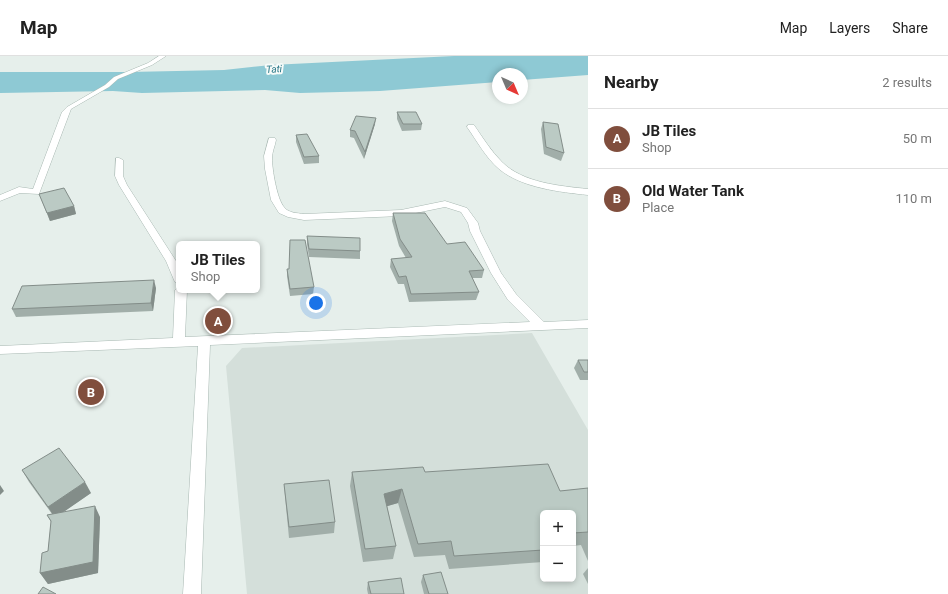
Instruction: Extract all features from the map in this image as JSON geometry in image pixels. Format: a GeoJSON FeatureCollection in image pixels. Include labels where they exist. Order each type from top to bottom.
{"type":"FeatureCollection","features":[{"type":"Feature","properties":{"kind":"street"},"geometry":{"type":"LineString","coordinates":[[0,198],[19,190],[36,192],[66,112],[69,108],[107,86],[116,78],[150,64],[163,56]]}},
{"type":"Feature","properties":{"kind":"street"},"geometry":{"type":"LineString","coordinates":[[471,127],[495,160],[509,174],[532,182],[588,192]]}},
{"type":"Feature","properties":{"kind":"street"},"geometry":{"type":"LineString","coordinates":[[272,140],[268,156],[271,180],[279,208],[284,212],[304,217],[401,213],[445,204],[464,210],[468,215],[496,273],[512,297],[541,326]]}},
{"type":"Feature","properties":{"kind":"street"},"geometry":{"type":"LineString","coordinates":[[119,160],[118,168],[123,185],[171,261],[176,273]]}},
{"type":"Feature","properties":{"kind":"street"},"geometry":{"type":"LineString","coordinates":[[179,342],[181,293]]}},
{"type":"Feature","properties":{"kind":"street"},"geometry":{"type":"LineString","coordinates":[[0,350],[588,324]]}},
{"type":"Feature","properties":{"kind":"street"},"geometry":{"type":"LineString","coordinates":[[192,594],[204,341]]}},
{"type":"Feature","properties":{"kind":"shaded area"},"geometry":{"type":"Polygon","coordinates":[[[532,333],[588,430],[588,594],[247,594],[226,366],[242,348],[532,333]]]}},
{"type":"Feature","properties":{"kind":"water","name":"Tati"},"geometry":{"type":"Polygon","coordinates":[[[454,56],[588,56],[588,75],[528,80],[528,68],[492,68],[492,82],[380,91],[300,93],[265,90],[142,93],[113,91],[0,93],[0,72],[224,70],[271,65],[454,56]]]}},
{"type":"Feature","properties":{"kind":"building"},"geometry":{"type":"Polygon","coordinates":[[[397,112],[416,112],[422,124],[403,124],[397,112]]]}},
{"type":"Feature","properties":{"kind":"building"},"geometry":{"type":"Polygon","coordinates":[[[356,116],[376,118],[365,152],[355,131],[350,130],[356,116]]]}},
{"type":"Feature","properties":{"kind":"building"},"geometry":{"type":"Polygon","coordinates":[[[543,122],[558,124],[564,153],[546,147],[543,122]]]}},
{"type":"Feature","properties":{"kind":"building"},"geometry":{"type":"Polygon","coordinates":[[[307,134],[319,156],[304,157],[296,135],[307,134]]]}},
{"type":"Feature","properties":{"kind":"building"},"geometry":{"type":"Polygon","coordinates":[[[64,188],[74,206],[47,213],[39,194],[64,188]]]}},
{"type":"Feature","properties":{"kind":"building"},"geometry":{"type":"Polygon","coordinates":[[[393,213],[425,213],[447,244],[465,242],[484,270],[469,271],[479,292],[411,294],[406,276],[399,277],[391,259],[412,257],[400,239],[393,213]]]}},
{"type":"Feature","properties":{"kind":"building"},"geometry":{"type":"Polygon","coordinates":[[[307,236],[360,238],[360,251],[309,249],[307,236]]]}},
{"type":"Feature","properties":{"kind":"building"},"geometry":{"type":"Polygon","coordinates":[[[290,240],[305,240],[314,287],[290,289],[287,269],[289,269],[290,240]]]}},
{"type":"Feature","properties":{"kind":"building"},"geometry":{"type":"Polygon","coordinates":[[[154,280],[151,303],[12,309],[22,286],[154,280]]]}},
{"type":"Feature","properties":{"kind":"building"},"geometry":{"type":"Polygon","coordinates":[[[578,360],[588,360],[588,372],[584,372],[578,360]]]}},
{"type":"Feature","properties":{"kind":"building"},"geometry":{"type":"Polygon","coordinates":[[[59,448],[85,482],[48,507],[22,470],[59,448]]]}},
{"type":"Feature","properties":{"kind":"building"},"geometry":{"type":"Polygon","coordinates":[[[548,464],[560,491],[588,488],[588,532],[576,533],[576,510],[540,510],[540,550],[454,556],[451,541],[418,544],[402,489],[384,494],[396,546],[365,549],[352,472],[423,467],[425,472],[548,464]]]}},
{"type":"Feature","properties":{"kind":"building"},"geometry":{"type":"Polygon","coordinates":[[[329,480],[335,522],[289,527],[284,484],[329,480]]]}},
{"type":"Feature","properties":{"kind":"building"},"geometry":{"type":"Polygon","coordinates":[[[95,506],[93,562],[40,573],[42,553],[48,551],[51,521],[47,515],[95,506]]]}},
{"type":"Feature","properties":{"kind":"building"},"geometry":{"type":"Polygon","coordinates":[[[441,572],[448,594],[429,594],[423,575],[441,572]]]}},
{"type":"Feature","properties":{"kind":"building"},"geometry":{"type":"Polygon","coordinates":[[[401,578],[404,594],[371,594],[368,582],[401,578]]]}},
{"type":"Feature","properties":{"kind":"building"},"geometry":{"type":"Polygon","coordinates":[[[43,587],[56,594],[38,594],[43,587]]]}},
{"type":"Feature","properties":{"kind":"place","name":"JB Tiles"},"geometry":{"type":"Point","coordinates":[218,321]}},
{"type":"Feature","properties":{"kind":"place","name":"Old Water Tank"},"geometry":{"type":"Point","coordinates":[91,392]}}]}
